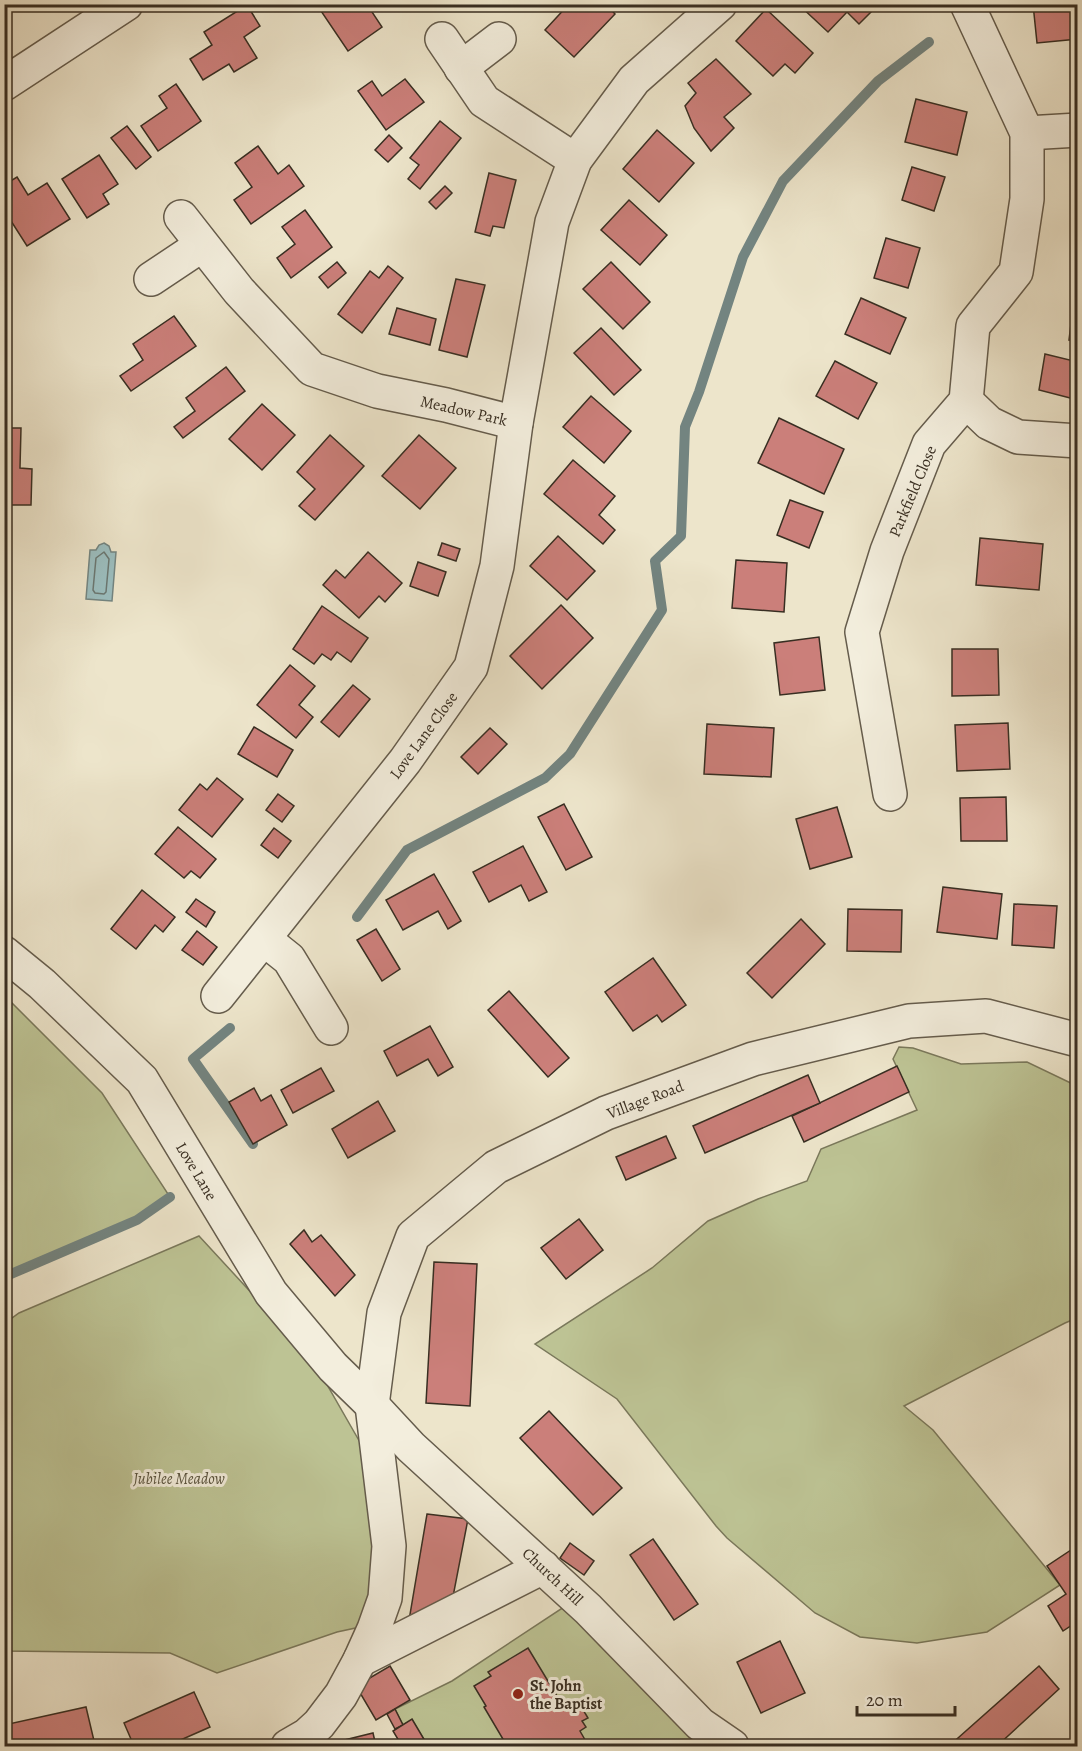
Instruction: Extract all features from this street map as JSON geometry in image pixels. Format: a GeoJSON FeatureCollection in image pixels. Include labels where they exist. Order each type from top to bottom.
{"type":"FeatureCollection","features":[{"type":"Feature","properties":{"kind":"street"},"geometry":{"type":"LineString","coordinates":[[4,84],[126,4]]}},
{"type":"Feature","properties":{"kind":"street","name":"Meadow Park"},"geometry":{"type":"LineString","coordinates":[[181,217],[239,291],[312,369],[377,391],[446,405],[516,423],[552,222],[574,160],[634,80],[720,4]]}},
{"type":"Feature","properties":{"kind":"street"},"geometry":{"type":"LineString","coordinates":[[968,5],[1026,133],[1027,199],[1016,272],[973,326],[966,401],[989,423],[1018,437],[1077,441]]}},
{"type":"Feature","properties":{"kind":"street"},"geometry":{"type":"LineString","coordinates":[[441,39],[484,101],[574,160]]}},
{"type":"Feature","properties":{"kind":"street"},"geometry":{"type":"LineString","coordinates":[[461,68],[499,39]]}},
{"type":"Feature","properties":{"kind":"street"},"geometry":{"type":"LineString","coordinates":[[1026,133],[1077,130]]}},
{"type":"Feature","properties":{"kind":"street"},"geometry":{"type":"LineString","coordinates":[[151,279],[202,245]]}},
{"type":"Feature","properties":{"kind":"street","name":"Parkfield Close"},"geometry":{"type":"LineString","coordinates":[[890,794],[862,632],[887,551],[929,444],[966,401]]}},
{"type":"Feature","properties":{"kind":"street","name":"Love Lane Close"},"geometry":{"type":"LineString","coordinates":[[218,996],[405,761],[471,667],[497,566],[516,423]]}},
{"type":"Feature","properties":{"kind":"street"},"geometry":{"type":"LineString","coordinates":[[264,939],[289,959],[331,1028]]}},
{"type":"Feature","properties":{"kind":"street","name":"Love Lane"},"geometry":{"type":"LineString","coordinates":[[4,953],[42,984],[142,1080],[271,1293],[333,1367],[372,1405]]}},
{"type":"Feature","properties":{"kind":"street","name":"Village Road"},"geometry":{"type":"LineString","coordinates":[[288,1746],[307,1735],[319,1724],[341,1695],[360,1660],[385,1598],[389,1546],[372,1405],[384,1313],[413,1236],[496,1167],[606,1113],[753,1059],[909,1021],[986,1016],[1077,1040]]}},
{"type":"Feature","properties":{"kind":"street","name":"Church Hill"},"geometry":{"type":"LineString","coordinates":[[372,1405],[411,1447],[588,1609],[699,1724],[732,1746]]}},
{"type":"Feature","properties":{"kind":"street"},"geometry":{"type":"LineString","coordinates":[[360,1660],[543,1567]]}},
{"type":"Feature","properties":{"kind":"green space"},"geometry":{"type":"Polygon","coordinates":[[[4,995],[102,1093],[170,1197],[137,1220],[5,1277],[4,995]]]}},
{"type":"Feature","properties":{"kind":"green space"},"geometry":{"type":"Polygon","coordinates":[[[899,1047],[913,1048],[961,1064],[1027,1062],[1077,1086],[1077,1318],[904,1406],[933,1430],[1060,1585],[987,1632],[917,1643],[860,1637],[815,1613],[727,1538],[617,1399],[535,1344],[652,1268],[708,1221],[807,1181],[821,1149],[917,1110],[893,1059],[899,1047]]]}},
{"type":"Feature","properties":{"kind":"green space","name":"Jubilee Meadow"},"geometry":{"type":"Polygon","coordinates":[[[199,1236],[282,1326],[326,1383],[361,1444],[368,1469],[376,1579],[360,1627],[337,1632],[217,1673],[170,1653],[5,1651],[4,1324],[19,1313],[199,1236]]]}},
{"type":"Feature","properties":{"kind":"green space"},"geometry":{"type":"Polygon","coordinates":[[[573,1601],[712,1746],[428,1746],[412,1720],[403,1725],[395,1709],[452,1681],[573,1601]]]}},
{"type":"Feature","properties":{"kind":"water"},"geometry":{"type":"Polygon","coordinates":[[[104,543],[109,546],[111,552],[116,552],[112,601],[86,599],[90,550],[96,550],[104,543]]]}},
{"type":"Feature","properties":{"kind":"building"},"geometry":{"type":"Polygon","coordinates":[[[331,4],[377,4],[370,9],[382,27],[348,51],[321,11],[331,4]]]}},
{"type":"Feature","properties":{"kind":"building"},"geometry":{"type":"Polygon","coordinates":[[[569,4],[606,4],[615,14],[574,57],[545,30],[569,4]]]}},
{"type":"Feature","properties":{"kind":"building"},"geometry":{"type":"Polygon","coordinates":[[[798,4],[863,4],[871,12],[859,24],[847,12],[828,32],[798,4]]]}},
{"type":"Feature","properties":{"kind":"building"},"geometry":{"type":"Polygon","coordinates":[[[1033,4],[1078,4],[1078,39],[1037,43],[1033,4]]]}},
{"type":"Feature","properties":{"kind":"building"},"geometry":{"type":"Polygon","coordinates":[[[247,5],[260,26],[244,37],[257,58],[234,72],[229,64],[203,80],[190,59],[212,45],[204,32],[247,5]]]}},
{"type":"Feature","properties":{"kind":"building"},"geometry":{"type":"Polygon","coordinates":[[[766,9],[813,53],[795,73],[785,64],[773,76],[736,41],[766,9]]]}},
{"type":"Feature","properties":{"kind":"building"},"geometry":{"type":"Polygon","coordinates":[[[716,59],[751,94],[724,117],[734,128],[711,151],[694,128],[685,106],[696,93],[688,83],[716,59]]]}},
{"type":"Feature","properties":{"kind":"building"},"geometry":{"type":"Polygon","coordinates":[[[405,79],[424,102],[386,130],[358,91],[372,81],[382,96],[405,79]]]}},
{"type":"Feature","properties":{"kind":"building"},"geometry":{"type":"Polygon","coordinates":[[[176,84],[201,121],[158,151],[141,126],[167,108],[159,96],[176,84]]]}},
{"type":"Feature","properties":{"kind":"building"},"geometry":{"type":"Polygon","coordinates":[[[916,99],[967,112],[957,155],[905,142],[916,99]]]}},
{"type":"Feature","properties":{"kind":"building"},"geometry":{"type":"Polygon","coordinates":[[[440,121],[461,138],[420,189],[408,179],[419,165],[410,158],[440,121]]]}},
{"type":"Feature","properties":{"kind":"building"},"geometry":{"type":"Polygon","coordinates":[[[127,126],[151,157],[136,169],[111,138],[127,126]]]}},
{"type":"Feature","properties":{"kind":"building"},"geometry":{"type":"Polygon","coordinates":[[[657,130],[694,163],[659,202],[623,169],[657,130]]]}},
{"type":"Feature","properties":{"kind":"building"},"geometry":{"type":"Polygon","coordinates":[[[389,135],[402,148],[388,162],[375,150],[389,135]]]}},
{"type":"Feature","properties":{"kind":"building"},"geometry":{"type":"Polygon","coordinates":[[[258,146],[278,174],[289,165],[304,186],[251,224],[234,200],[252,187],[235,163],[258,146]]]}},
{"type":"Feature","properties":{"kind":"building"},"geometry":{"type":"Polygon","coordinates":[[[99,155],[118,184],[103,194],[109,204],[87,218],[62,179],[99,155]]]}},
{"type":"Feature","properties":{"kind":"building"},"geometry":{"type":"Polygon","coordinates":[[[912,167],[945,177],[934,211],[902,200],[912,167]]]}},
{"type":"Feature","properties":{"kind":"building"},"geometry":{"type":"Polygon","coordinates":[[[489,173],[516,180],[504,228],[493,226],[490,236],[475,232],[489,173]]]}},
{"type":"Feature","properties":{"kind":"building"},"geometry":{"type":"Polygon","coordinates":[[[17,177],[28,195],[47,183],[70,219],[27,246],[4,210],[4,185],[17,177]]]}},
{"type":"Feature","properties":{"kind":"building"},"geometry":{"type":"Polygon","coordinates":[[[445,186],[452,193],[436,209],[429,202],[445,186]]]}},
{"type":"Feature","properties":{"kind":"building"},"geometry":{"type":"Polygon","coordinates":[[[629,200],[667,235],[640,265],[601,230],[629,200]]]}},
{"type":"Feature","properties":{"kind":"building"},"geometry":{"type":"Polygon","coordinates":[[[305,210],[332,247],[291,278],[277,258],[295,244],[282,227],[305,210]]]}},
{"type":"Feature","properties":{"kind":"building"},"geometry":{"type":"Polygon","coordinates":[[[886,238],[920,248],[908,288],[874,278],[886,238]]]}},
{"type":"Feature","properties":{"kind":"building"},"geometry":{"type":"Polygon","coordinates":[[[337,262],[346,273],[328,288],[319,277],[337,262]]]}},
{"type":"Feature","properties":{"kind":"building"},"geometry":{"type":"Polygon","coordinates":[[[611,262],[650,302],[623,329],[583,289],[611,262]]]}},
{"type":"Feature","properties":{"kind":"building"},"geometry":{"type":"Polygon","coordinates":[[[388,266],[403,278],[362,333],[338,314],[370,271],[379,278],[388,266]]]}},
{"type":"Feature","properties":{"kind":"building"},"geometry":{"type":"Polygon","coordinates":[[[456,279],[485,285],[467,357],[439,350],[456,279]]]}},
{"type":"Feature","properties":{"kind":"building"},"geometry":{"type":"Polygon","coordinates":[[[1075,292],[1078,292],[1078,341],[1069,340],[1075,292]]]}},
{"type":"Feature","properties":{"kind":"building"},"geometry":{"type":"Polygon","coordinates":[[[861,298],[906,318],[890,354],[845,334],[861,298]]]}},
{"type":"Feature","properties":{"kind":"building"},"geometry":{"type":"Polygon","coordinates":[[[397,308],[436,319],[430,345],[389,334],[397,308]]]}},
{"type":"Feature","properties":{"kind":"building"},"geometry":{"type":"Polygon","coordinates":[[[174,316],[196,346],[131,391],[120,376],[143,360],[133,344],[174,316]]]}},
{"type":"Feature","properties":{"kind":"building"},"geometry":{"type":"Polygon","coordinates":[[[601,328],[641,370],[614,395],[574,353],[601,328]]]}},
{"type":"Feature","properties":{"kind":"building"},"geometry":{"type":"Polygon","coordinates":[[[1045,354],[1078,362],[1078,400],[1039,390],[1045,354]]]}},
{"type":"Feature","properties":{"kind":"building"},"geometry":{"type":"Polygon","coordinates":[[[835,361],[877,383],[858,419],[816,396],[835,361]]]}},
{"type":"Feature","properties":{"kind":"building"},"geometry":{"type":"Polygon","coordinates":[[[226,367],[245,391],[183,438],[174,427],[195,411],[186,398],[226,367]]]}},
{"type":"Feature","properties":{"kind":"building"},"geometry":{"type":"Polygon","coordinates":[[[591,396],[631,431],[604,463],[563,427],[591,396]]]}},
{"type":"Feature","properties":{"kind":"building"},"geometry":{"type":"Polygon","coordinates":[[[262,404],[295,435],[262,470],[229,439],[262,404]]]}},
{"type":"Feature","properties":{"kind":"building"},"geometry":{"type":"Polygon","coordinates":[[[779,418],[844,449],[824,494],[758,463],[779,418]]]}},
{"type":"Feature","properties":{"kind":"building"},"geometry":{"type":"Polygon","coordinates":[[[4,428],[21,428],[20,468],[32,469],[31,505],[10,505],[8,599],[4,599],[4,428]]]}},
{"type":"Feature","properties":{"kind":"building"},"geometry":{"type":"Polygon","coordinates":[[[330,435],[364,466],[315,520],[299,506],[315,489],[297,472],[330,435]]]}},
{"type":"Feature","properties":{"kind":"building"},"geometry":{"type":"Polygon","coordinates":[[[419,435],[456,468],[420,509],[382,476],[419,435]]]}},
{"type":"Feature","properties":{"kind":"building"},"geometry":{"type":"Polygon","coordinates":[[[573,460],[615,496],[599,515],[615,530],[603,544],[544,494],[573,460]]]}},
{"type":"Feature","properties":{"kind":"building"},"geometry":{"type":"Polygon","coordinates":[[[790,500],[823,512],[809,548],[777,535],[790,500]]]}},
{"type":"Feature","properties":{"kind":"building"},"geometry":{"type":"Polygon","coordinates":[[[558,536],[595,571],[567,600],[530,566],[558,536]]]}},
{"type":"Feature","properties":{"kind":"building"},"geometry":{"type":"Polygon","coordinates":[[[980,538],[1043,544],[1039,590],[976,585],[980,538]]]}},
{"type":"Feature","properties":{"kind":"building"},"geometry":{"type":"Polygon","coordinates":[[[442,543],[460,549],[456,561],[438,555],[442,543]]]}},
{"type":"Feature","properties":{"kind":"building"},"geometry":{"type":"Polygon","coordinates":[[[368,552],[402,583],[385,602],[379,596],[359,618],[323,585],[336,570],[345,578],[368,552]]]}},
{"type":"Feature","properties":{"kind":"building"},"geometry":{"type":"Polygon","coordinates":[[[736,560],[787,563],[784,612],[732,608],[736,560]]]}},
{"type":"Feature","properties":{"kind":"building"},"geometry":{"type":"Polygon","coordinates":[[[418,562],[446,572],[438,596],[410,586],[418,562]]]}},
{"type":"Feature","properties":{"kind":"building"},"geometry":{"type":"Polygon","coordinates":[[[561,605],[593,638],[542,689],[510,656],[561,605]]]}},
{"type":"Feature","properties":{"kind":"building"},"geometry":{"type":"Polygon","coordinates":[[[322,606],[368,638],[351,662],[337,652],[331,660],[322,654],[314,664],[293,649],[322,606]]]}},
{"type":"Feature","properties":{"kind":"building"},"geometry":{"type":"Polygon","coordinates":[[[819,637],[825,690],[780,695],[774,643],[819,637]]]}},
{"type":"Feature","properties":{"kind":"building"},"geometry":{"type":"Polygon","coordinates":[[[952,649],[998,649],[999,695],[952,696],[952,649]]]}},
{"type":"Feature","properties":{"kind":"building"},"geometry":{"type":"Polygon","coordinates":[[[290,665],[315,686],[299,705],[313,717],[296,738],[257,705],[290,665]]]}},
{"type":"Feature","properties":{"kind":"building"},"geometry":{"type":"Polygon","coordinates":[[[353,685],[370,699],[339,737],[321,722],[353,685]]]}},
{"type":"Feature","properties":{"kind":"building"},"geometry":{"type":"Polygon","coordinates":[[[1008,723],[1010,769],[957,771],[955,725],[1008,723]]]}},
{"type":"Feature","properties":{"kind":"building"},"geometry":{"type":"Polygon","coordinates":[[[707,724],[774,728],[771,777],[704,774],[707,724]]]}},
{"type":"Feature","properties":{"kind":"building"},"geometry":{"type":"Polygon","coordinates":[[[254,727],[293,750],[277,777],[238,754],[254,727]]]}},
{"type":"Feature","properties":{"kind":"building"},"geometry":{"type":"Polygon","coordinates":[[[490,728],[507,744],[478,774],[461,757],[490,728]]]}},
{"type":"Feature","properties":{"kind":"building"},"geometry":{"type":"Polygon","coordinates":[[[217,778],[243,799],[212,837],[179,810],[200,784],[207,790],[217,778]]]}},
{"type":"Feature","properties":{"kind":"building"},"geometry":{"type":"Polygon","coordinates":[[[278,794],[294,806],[282,822],[266,810],[278,794]]]}},
{"type":"Feature","properties":{"kind":"building"},"geometry":{"type":"Polygon","coordinates":[[[1006,797],[1007,841],[961,841],[960,798],[1006,797]]]}},
{"type":"Feature","properties":{"kind":"building"},"geometry":{"type":"Polygon","coordinates":[[[564,804],[592,857],[566,870],[538,817],[564,804]]]}},
{"type":"Feature","properties":{"kind":"building"},"geometry":{"type":"Polygon","coordinates":[[[837,807],[852,857],[810,869],[796,819],[837,807]]]}},
{"type":"Feature","properties":{"kind":"building"},"geometry":{"type":"Polygon","coordinates":[[[178,827],[216,859],[200,878],[191,871],[184,878],[155,854],[178,827]]]}},
{"type":"Feature","properties":{"kind":"building"},"geometry":{"type":"Polygon","coordinates":[[[274,828],[291,841],[278,858],[261,845],[274,828]]]}},
{"type":"Feature","properties":{"kind":"building"},"geometry":{"type":"Polygon","coordinates":[[[523,846],[547,892],[529,901],[521,885],[489,902],[473,872],[523,846]]]}},
{"type":"Feature","properties":{"kind":"building"},"geometry":{"type":"Polygon","coordinates":[[[434,874],[461,921],[448,929],[438,911],[403,930],[386,900],[434,874]]]}},
{"type":"Feature","properties":{"kind":"building"},"geometry":{"type":"Polygon","coordinates":[[[943,887],[1002,894],[997,939],[937,932],[943,887]]]}},
{"type":"Feature","properties":{"kind":"building"},"geometry":{"type":"Polygon","coordinates":[[[142,890],[175,917],[163,932],[155,925],[136,949],[111,929],[142,890]]]}},
{"type":"Feature","properties":{"kind":"building"},"geometry":{"type":"Polygon","coordinates":[[[196,899],[215,912],[206,927],[186,912],[196,899]]]}},
{"type":"Feature","properties":{"kind":"building"},"geometry":{"type":"Polygon","coordinates":[[[1014,904],[1057,906],[1054,948],[1012,945],[1014,904]]]}},
{"type":"Feature","properties":{"kind":"building"},"geometry":{"type":"Polygon","coordinates":[[[848,909],[902,910],[901,952],[847,951],[848,909]]]}},
{"type":"Feature","properties":{"kind":"building"},"geometry":{"type":"Polygon","coordinates":[[[801,919],[825,944],[772,998],[747,973],[801,919]]]}},
{"type":"Feature","properties":{"kind":"building"},"geometry":{"type":"Polygon","coordinates":[[[376,929],[400,969],[382,981],[357,940],[376,929]]]}},
{"type":"Feature","properties":{"kind":"building"},"geometry":{"type":"Polygon","coordinates":[[[197,931],[217,947],[203,965],[182,950],[197,931]]]}},
{"type":"Feature","properties":{"kind":"building"},"geometry":{"type":"Polygon","coordinates":[[[653,958],[686,1005],[662,1022],[657,1015],[633,1031],[605,992],[653,958]]]}},
{"type":"Feature","properties":{"kind":"building"},"geometry":{"type":"Polygon","coordinates":[[[509,991],[569,1058],[548,1077],[488,1010],[509,991]]]}},
{"type":"Feature","properties":{"kind":"building"},"geometry":{"type":"Polygon","coordinates":[[[430,1026],[453,1067],[438,1076],[428,1059],[397,1076],[384,1051],[430,1026]]]}},
{"type":"Feature","properties":{"kind":"building"},"geometry":{"type":"Polygon","coordinates":[[[897,1066],[909,1092],[804,1142],[792,1116],[897,1066]]]}},
{"type":"Feature","properties":{"kind":"building"},"geometry":{"type":"Polygon","coordinates":[[[321,1068],[334,1091],[293,1113],[281,1090],[321,1068]]]}},
{"type":"Feature","properties":{"kind":"building"},"geometry":{"type":"Polygon","coordinates":[[[808,1075],[820,1103],[705,1153],[693,1126],[808,1075]]]}},
{"type":"Feature","properties":{"kind":"building"},"geometry":{"type":"Polygon","coordinates":[[[254,1088],[261,1101],[271,1095],[287,1125],[253,1144],[229,1102],[254,1088]]]}},
{"type":"Feature","properties":{"kind":"building"},"geometry":{"type":"Polygon","coordinates":[[[378,1101],[395,1131],[348,1158],[332,1129],[378,1101]]]}},
{"type":"Feature","properties":{"kind":"building"},"geometry":{"type":"Polygon","coordinates":[[[666,1136],[676,1158],[626,1180],[616,1157],[666,1136]]]}},
{"type":"Feature","properties":{"kind":"building"},"geometry":{"type":"Polygon","coordinates":[[[579,1219],[603,1250],[566,1279],[541,1248],[579,1219]]]}},
{"type":"Feature","properties":{"kind":"building"},"geometry":{"type":"Polygon","coordinates":[[[304,1230],[312,1242],[321,1235],[355,1275],[335,1296],[290,1244],[304,1230]]]}},
{"type":"Feature","properties":{"kind":"building"},"geometry":{"type":"Polygon","coordinates":[[[434,1262],[477,1264],[470,1406],[426,1403],[434,1262]]]}},
{"type":"Feature","properties":{"kind":"building"},"geometry":{"type":"Polygon","coordinates":[[[549,1411],[622,1488],[593,1515],[520,1438],[549,1411]]]}},
{"type":"Feature","properties":{"kind":"building"},"geometry":{"type":"Polygon","coordinates":[[[427,1514],[468,1519],[451,1607],[407,1632],[427,1514]]]}},
{"type":"Feature","properties":{"kind":"building"},"geometry":{"type":"Polygon","coordinates":[[[653,1539],[698,1604],[674,1620],[630,1555],[653,1539]]]}},
{"type":"Feature","properties":{"kind":"building"},"geometry":{"type":"Polygon","coordinates":[[[570,1543],[594,1561],[584,1575],[560,1558],[570,1543]]]}},
{"type":"Feature","properties":{"kind":"building"},"geometry":{"type":"Polygon","coordinates":[[[1071,1550],[1078,1561],[1078,1621],[1063,1631],[1048,1606],[1066,1594],[1047,1566],[1071,1550]]]}},
{"type":"Feature","properties":{"kind":"building"},"geometry":{"type":"Polygon","coordinates":[[[780,1641],[805,1693],[761,1713],[737,1662],[780,1641]]]}},
{"type":"Feature","properties":{"kind":"building","name":"St. John the Baptist"},"geometry":{"type":"Polygon","coordinates":[[[528,1648],[566,1711],[579,1703],[588,1718],[582,1721],[586,1727],[580,1731],[588,1745],[507,1746],[474,1686],[491,1676],[488,1672],[528,1648]]]}},
{"type":"Feature","properties":{"kind":"building"},"geometry":{"type":"Polygon","coordinates":[[[390,1666],[410,1700],[376,1720],[356,1686],[390,1666]]]}},
{"type":"Feature","properties":{"kind":"building"},"geometry":{"type":"Polygon","coordinates":[[[1039,1666],[1059,1689],[997,1746],[949,1746],[1039,1666]]]}},
{"type":"Feature","properties":{"kind":"building"},"geometry":{"type":"Polygon","coordinates":[[[194,1692],[210,1727],[167,1746],[134,1746],[124,1723],[194,1692]]]}},
{"type":"Feature","properties":{"kind":"building"},"geometry":{"type":"Polygon","coordinates":[[[86,1707],[95,1745],[4,1746],[4,1725],[86,1707]]]}},
{"type":"Feature","properties":{"kind":"building"},"geometry":{"type":"Polygon","coordinates":[[[395,1709],[403,1725],[395,1729],[387,1714],[395,1709]]]}},
{"type":"Feature","properties":{"kind":"building"},"geometry":{"type":"Polygon","coordinates":[[[412,1719],[428,1746],[402,1746],[393,1731],[412,1719]]]}},
{"type":"Feature","properties":{"kind":"building"},"geometry":{"type":"Polygon","coordinates":[[[373,1733],[376,1746],[319,1746],[324,1745],[373,1733]]]}},
{"type":"Feature","properties":{"kind":"waterway"},"geometry":{"type":"LineString","coordinates":[[357,917],[407,850],[545,778],[570,754],[662,610],[655,561],[681,536],[685,427],[699,392],[743,257],[783,181],[878,81],[929,42]]}},
{"type":"Feature","properties":{"kind":"waterway"},"geometry":{"type":"LineString","coordinates":[[230,1028],[193,1059],[253,1144]]}},
{"type":"Feature","properties":{"kind":"waterway"},"geometry":{"type":"LineString","coordinates":[[4,1277],[137,1220],[170,1197]]}},
{"type":"Feature","properties":{"kind":"place","name":"St. John the Baptist"},"geometry":{"type":"Point","coordinates":[518,1694]}}]}
